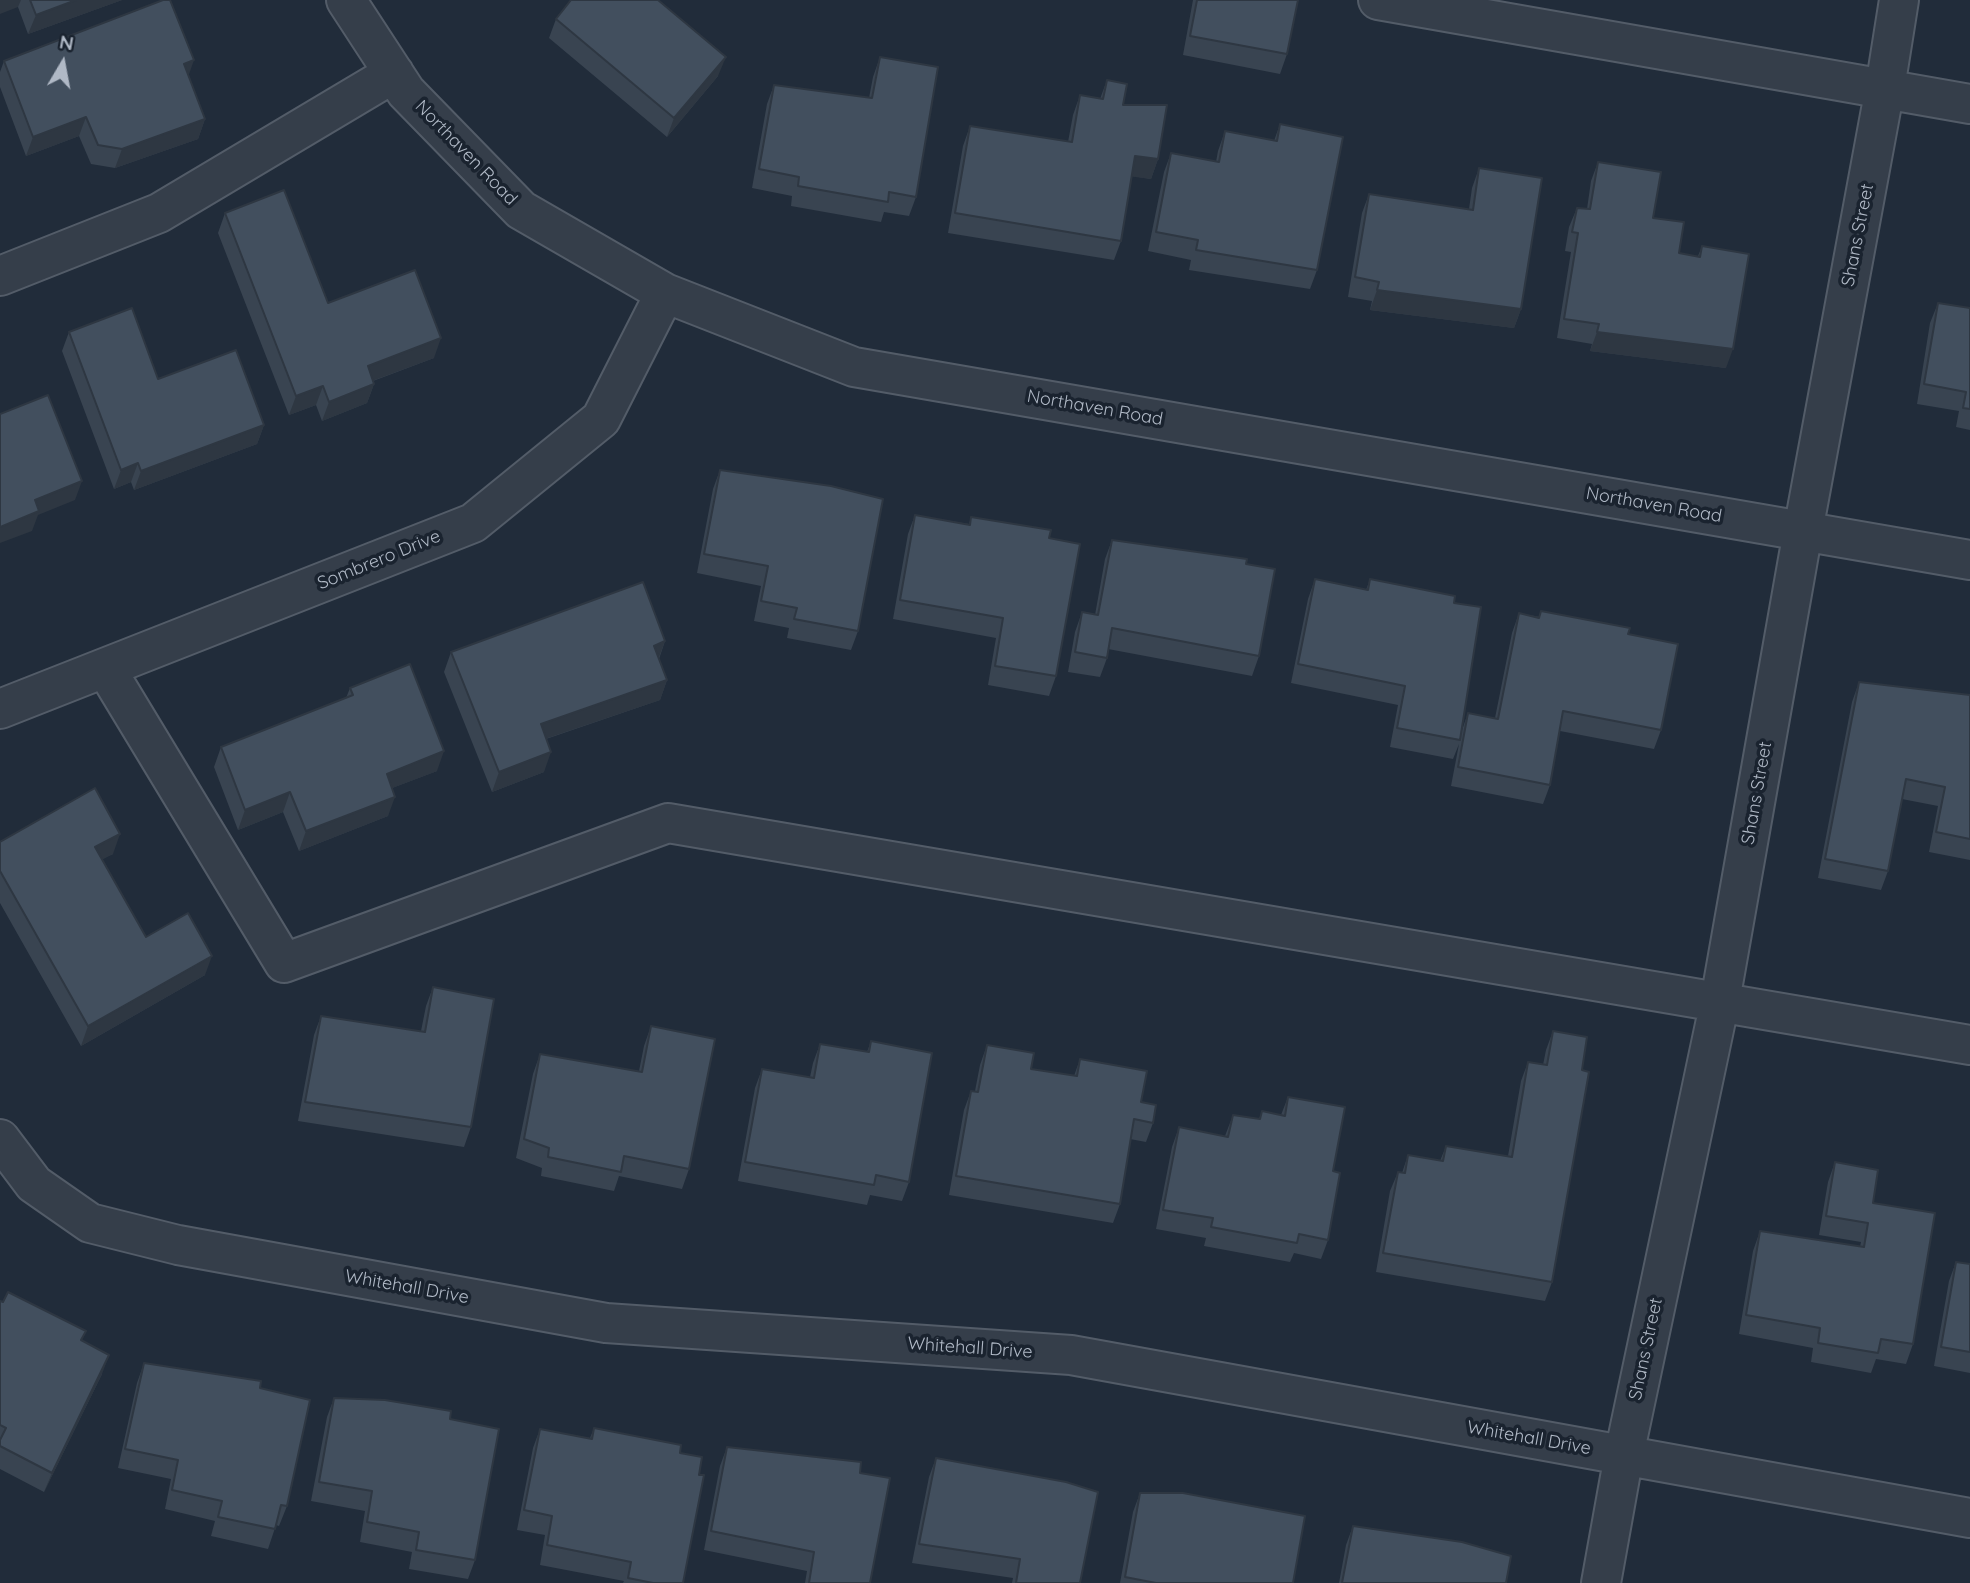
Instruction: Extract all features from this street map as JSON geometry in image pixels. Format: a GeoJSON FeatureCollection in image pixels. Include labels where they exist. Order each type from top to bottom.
{"type":"FeatureCollection","features":[{"type":"Feature","properties":{"kind":"street","name":"Northaven Road"},"geometry":{"type":"LineString","coordinates":[[346,0],[406,92],[521,210],[665,293],[854,367],[1970,560]]}},
{"type":"Feature","properties":{"kind":"street"},"geometry":{"type":"LineString","coordinates":[[1378,0],[1970,104]]}},
{"type":"Feature","properties":{"kind":"street","name":"Shans Street"},"geometry":{"type":"LineString","coordinates":[[1601,1583],[1624,1455],[1720,1001],[1899,0]]}},
{"type":"Feature","properties":{"kind":"street"},"geometry":{"type":"LineString","coordinates":[[0,276],[159,213],[394,73]]}},
{"type":"Feature","properties":{"kind":"street","name":"Sombrero Drive"},"geometry":{"type":"LineString","coordinates":[[0,709],[473,523],[601,419],[665,293]]}},
{"type":"Feature","properties":{"kind":"street"},"geometry":{"type":"LineString","coordinates":[[106,669],[284,962],[668,823],[1970,1045]]}},
{"type":"Feature","properties":{"kind":"street","name":"Whitehall Drive"},"geometry":{"type":"LineString","coordinates":[[0,1139],[34,1184],[90,1223],[178,1245],[606,1323],[1071,1355],[1970,1518]]}},
{"type":"Feature","properties":{"kind":"building"},"geometry":{"type":"Polygon","coordinates":[[[30,0],[76,0],[36,15],[30,0]]]}},
{"type":"Feature","properties":{"kind":"building"},"geometry":{"type":"Polygon","coordinates":[[[163,0],[170,0],[194,60],[184,64],[205,119],[122,149],[98,145],[86,117],[33,137],[4,61],[163,0]]]}},
{"type":"Feature","properties":{"kind":"building"},"geometry":{"type":"Polygon","coordinates":[[[571,0],[658,0],[726,57],[674,118],[556,19],[571,0]]]}},
{"type":"Feature","properties":{"kind":"building"},"geometry":{"type":"Polygon","coordinates":[[[1197,0],[1298,0],[1287,54],[1190,36],[1197,0]]]}},
{"type":"Feature","properties":{"kind":"building"},"geometry":{"type":"Polygon","coordinates":[[[880,57],[938,67],[916,197],[889,192],[888,202],[798,186],[799,177],[759,169],[774,85],[872,98],[880,57]]]}},
{"type":"Feature","properties":{"kind":"building"},"geometry":{"type":"Polygon","coordinates":[[[1107,80],[1127,84],[1123,105],[1167,105],[1158,159],[1135,156],[1121,241],[955,213],[970,126],[1072,142],[1080,95],[1103,99],[1107,80]]]}},
{"type":"Feature","properties":{"kind":"building"},"geometry":{"type":"Polygon","coordinates":[[[1280,124],[1343,137],[1317,270],[1196,250],[1198,240],[1156,232],[1171,153],[1219,162],[1225,131],[1277,141],[1280,124]]]}},
{"type":"Feature","properties":{"kind":"building"},"geometry":{"type":"Polygon","coordinates":[[[1598,162],[1661,172],[1653,218],[1684,222],[1679,253],[1700,257],[1702,246],[1749,254],[1733,349],[1597,332],[1599,324],[1564,319],[1578,233],[1572,232],[1577,208],[1590,209],[1598,162]]]}},
{"type":"Feature","properties":{"kind":"building"},"geometry":{"type":"Polygon","coordinates":[[[1479,168],[1542,178],[1521,309],[1377,290],[1379,282],[1355,277],[1369,194],[1473,210],[1479,168]]]}},
{"type":"Feature","properties":{"kind":"building"},"geometry":{"type":"Polygon","coordinates":[[[284,190],[328,303],[415,270],[441,338],[368,366],[374,384],[329,402],[323,386],[296,396],[225,213],[284,190]]]}},
{"type":"Feature","properties":{"kind":"building"},"geometry":{"type":"Polygon","coordinates":[[[1938,303],[1970,308],[1970,409],[1963,408],[1966,392],[1924,384],[1938,303]]]}},
{"type":"Feature","properties":{"kind":"building"},"geometry":{"type":"Polygon","coordinates":[[[132,308],[158,379],[236,350],[264,425],[141,471],[138,463],[121,470],[69,332],[132,308]]]}},
{"type":"Feature","properties":{"kind":"building"},"geometry":{"type":"Polygon","coordinates":[[[48,395],[82,481],[35,500],[39,511],[0,527],[0,414],[48,395]]]}},
{"type":"Feature","properties":{"kind":"building"},"geometry":{"type":"Polygon","coordinates":[[[720,470],[831,486],[883,499],[858,631],[794,619],[797,608],[761,601],[768,566],[704,554],[720,470]]]}},
{"type":"Feature","properties":{"kind":"building"},"geometry":{"type":"Polygon","coordinates":[[[915,515],[970,525],[971,517],[1051,530],[1049,538],[1080,544],[1056,676],[995,666],[1003,618],[900,600],[915,515]]]}},
{"type":"Feature","properties":{"kind":"building"},"geometry":{"type":"Polygon","coordinates":[[[1112,540],[1247,559],[1246,564],[1275,569],[1259,656],[1112,628],[1107,658],[1075,652],[1082,612],[1098,615],[1112,540]]]}},
{"type":"Feature","properties":{"kind":"building"},"geometry":{"type":"Polygon","coordinates":[[[1315,579],[1368,590],[1370,579],[1455,596],[1454,603],[1481,607],[1460,740],[1397,728],[1405,686],[1298,664],[1315,579]]]}},
{"type":"Feature","properties":{"kind":"building"},"geometry":{"type":"Polygon","coordinates":[[[643,582],[665,641],[654,646],[667,680],[541,724],[551,752],[499,772],[451,652],[643,582]]]}},
{"type":"Feature","properties":{"kind":"building"},"geometry":{"type":"Polygon","coordinates":[[[1541,611],[1630,628],[1628,634],[1678,644],[1661,730],[1563,711],[1550,785],[1458,767],[1468,713],[1498,719],[1519,613],[1539,618],[1541,611]]]}},
{"type":"Feature","properties":{"kind":"building"},"geometry":{"type":"Polygon","coordinates":[[[410,664],[444,751],[387,774],[395,797],[306,831],[290,792],[245,810],[221,747],[353,695],[350,688],[410,664]]]}},
{"type":"Feature","properties":{"kind":"building"},"geometry":{"type":"Polygon","coordinates":[[[1859,682],[1970,695],[1970,839],[1936,832],[1945,787],[1906,779],[1888,871],[1825,859],[1859,682]]]}},
{"type":"Feature","properties":{"kind":"building"},"geometry":{"type":"Polygon","coordinates":[[[95,788],[120,834],[95,847],[146,937],[188,913],[212,956],[88,1026],[0,871],[0,842],[95,788]]]}},
{"type":"Feature","properties":{"kind":"building"},"geometry":{"type":"Polygon","coordinates":[[[433,987],[494,999],[471,1127],[305,1102],[321,1016],[425,1032],[433,987]]]}},
{"type":"Feature","properties":{"kind":"building"},"geometry":{"type":"Polygon","coordinates":[[[651,1026],[715,1039],[689,1169],[624,1156],[621,1172],[548,1157],[549,1148],[524,1139],[540,1054],[642,1072],[651,1026]]]}},
{"type":"Feature","properties":{"kind":"building"},"geometry":{"type":"Polygon","coordinates":[[[1553,1031],[1587,1037],[1582,1070],[1589,1072],[1552,1282],[1383,1253],[1398,1172],[1405,1173],[1408,1155],[1443,1161],[1446,1146],[1512,1157],[1528,1062],[1547,1065],[1553,1031]]]}},
{"type":"Feature","properties":{"kind":"building"},"geometry":{"type":"Polygon","coordinates":[[[871,1041],[932,1053],[909,1182],[876,1175],[874,1185],[745,1162],[762,1069],[814,1078],[820,1044],[869,1052],[871,1041]]]}},
{"type":"Feature","properties":{"kind":"building"},"geometry":{"type":"Polygon","coordinates":[[[987,1045],[1034,1053],[1031,1069],[1077,1076],[1080,1059],[1147,1071],[1141,1102],[1156,1105],[1153,1123],[1134,1119],[1120,1204],[956,1176],[971,1091],[978,1092],[987,1045]]]}},
{"type":"Feature","properties":{"kind":"building"},"geometry":{"type":"Polygon","coordinates":[[[1288,1097],[1345,1107],[1333,1171],[1340,1173],[1328,1240],[1299,1234],[1297,1243],[1211,1227],[1213,1218],[1163,1210],[1179,1127],[1228,1137],[1233,1115],[1260,1119],[1262,1111],[1285,1116],[1288,1097]]]}},
{"type":"Feature","properties":{"kind":"building"},"geometry":{"type":"Polygon","coordinates":[[[1835,1162],[1878,1170],[1873,1203],[1935,1213],[1913,1344],[1881,1339],[1878,1353],[1818,1343],[1820,1328],[1746,1315],[1760,1231],[1864,1247],[1868,1223],[1826,1216],[1835,1162]]]}},
{"type":"Feature","properties":{"kind":"building"},"geometry":{"type":"Polygon","coordinates":[[[1956,1262],[1970,1264],[1970,1352],[1941,1347],[1956,1262]]]}},
{"type":"Feature","properties":{"kind":"building"},"geometry":{"type":"Polygon","coordinates":[[[8,1292],[86,1331],[81,1340],[109,1355],[52,1473],[0,1446],[6,1428],[0,1425],[0,1301],[3,1302],[8,1292]]]}},
{"type":"Feature","properties":{"kind":"building"},"geometry":{"type":"Polygon","coordinates":[[[144,1363],[261,1381],[260,1388],[310,1400],[287,1506],[281,1505],[275,1529],[218,1517],[222,1501],[172,1490],[178,1460],[125,1449],[144,1363]]]}},
{"type":"Feature","properties":{"kind":"building"},"geometry":{"type":"Polygon","coordinates":[[[334,1398],[385,1400],[451,1411],[450,1419],[499,1429],[475,1560],[416,1550],[419,1532],[367,1522],[372,1491],[319,1482],[334,1398]]]}},
{"type":"Feature","properties":{"kind":"building"},"geometry":{"type":"Polygon","coordinates":[[[594,1428],[681,1445],[680,1453],[702,1457],[699,1475],[704,1475],[683,1583],[653,1583],[628,1578],[631,1562],[547,1545],[552,1516],[524,1510],[540,1429],[592,1439],[594,1428]]]}},
{"type":"Feature","properties":{"kind":"building"},"geometry":{"type":"Polygon","coordinates":[[[727,1447],[861,1462],[860,1473],[890,1478],[870,1583],[809,1583],[814,1552],[711,1531],[727,1447]]]}},
{"type":"Feature","properties":{"kind":"building"},"geometry":{"type":"Polygon","coordinates":[[[936,1458],[1066,1482],[1098,1492],[1080,1583],[1016,1583],[1020,1559],[919,1544],[936,1458]]]}},
{"type":"Feature","properties":{"kind":"building"},"geometry":{"type":"Polygon","coordinates":[[[1140,1493],[1183,1493],[1305,1516],[1293,1583],[1156,1583],[1125,1577],[1140,1493]]]}},
{"type":"Feature","properties":{"kind":"building"},"geometry":{"type":"Polygon","coordinates":[[[1353,1526],[1462,1542],[1511,1556],[1506,1583],[1342,1583],[1353,1526]]]}}]}
